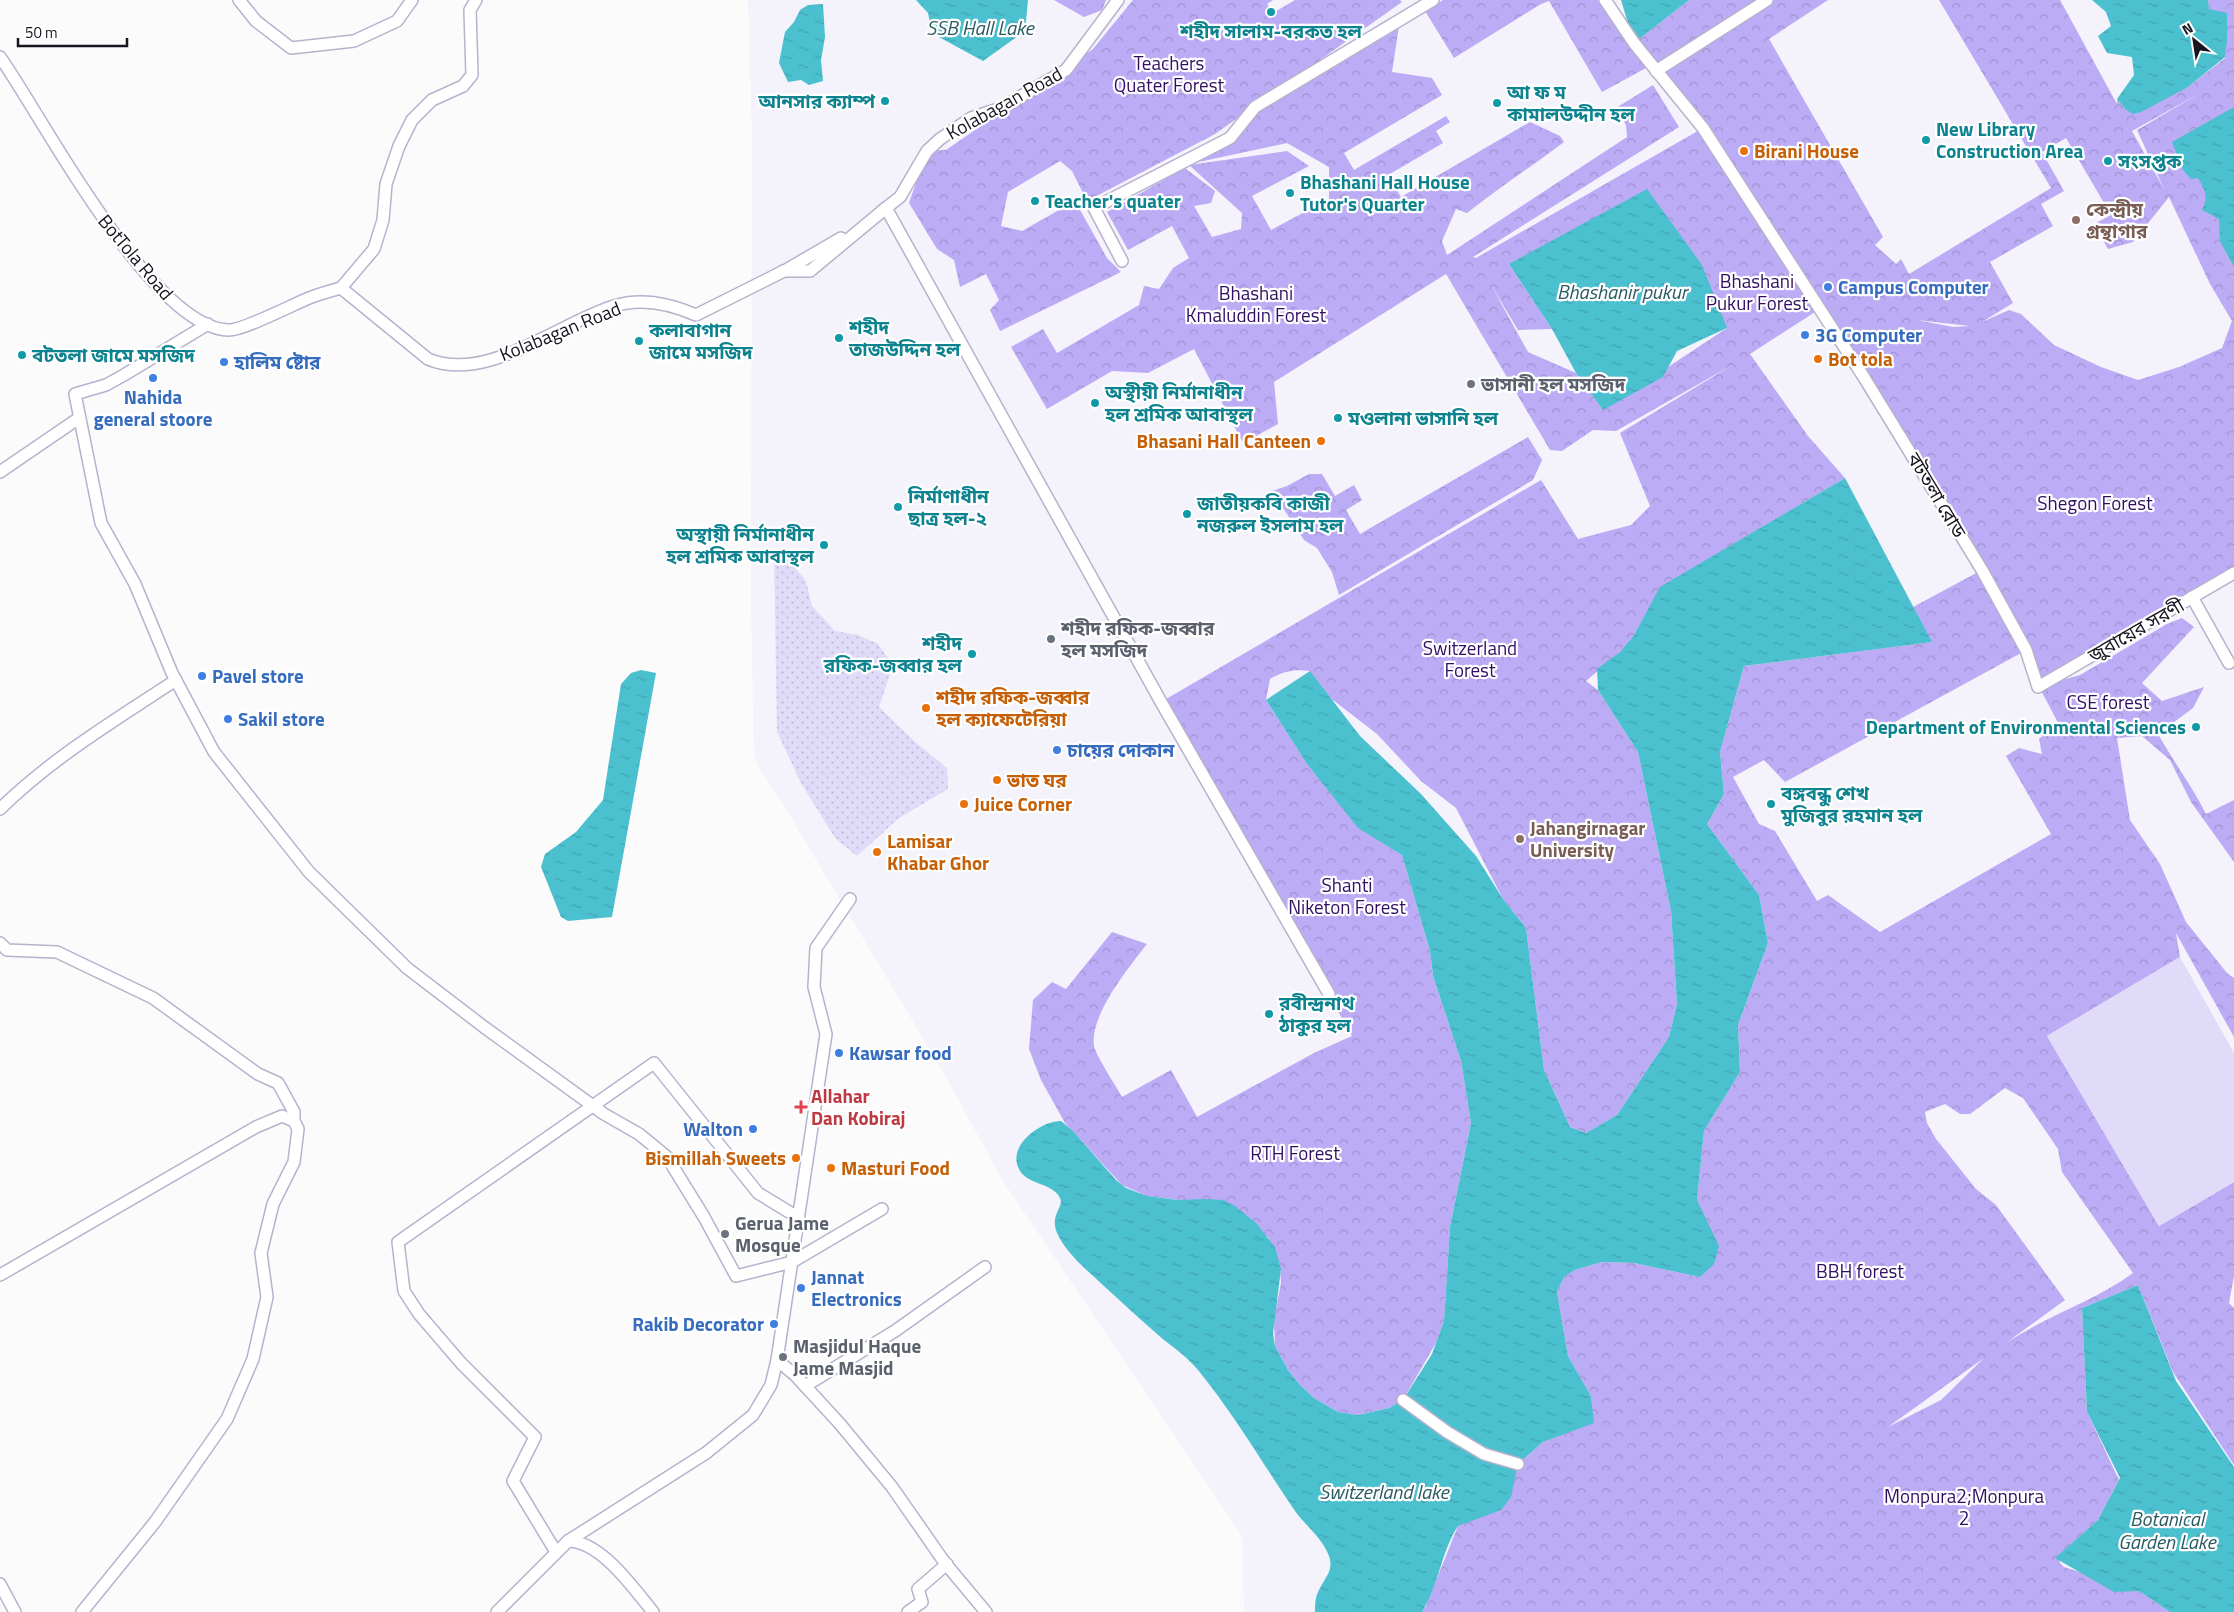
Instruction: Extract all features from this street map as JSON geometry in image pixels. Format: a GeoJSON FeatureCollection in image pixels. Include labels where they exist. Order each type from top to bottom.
{"type":"FeatureCollection","features":[{"type":"Feature","properties":{"kind":"street"},"geometry":{"type":"LineString","coordinates":[[239,0],[256,22],[291,48],[354,41],[397,21],[412,0]]}},
{"type":"Feature","properties":{"kind":"street"},"geometry":{"type":"LineString","coordinates":[[1122,261],[1094,208],[1230,138],[1255,107],[1433,0]]}},
{"type":"Feature","properties":{"kind":"street","name":"বটতলা রোড"},"geometry":{"type":"LineString","coordinates":[[1605,0],[1634,43],[1703,128],[1822,311],[1982,570],[2026,650],[2038,686]]}},
{"type":"Feature","properties":{"kind":"street"},"geometry":{"type":"LineString","coordinates":[[1656,71],[1767,0]]}},
{"type":"Feature","properties":{"kind":"street"},"geometry":{"type":"LineString","coordinates":[[341,288],[374,249],[383,220],[386,184],[399,146],[412,120],[432,100],[463,86],[472,75],[471,2]]}},
{"type":"Feature","properties":{"kind":"street","name":"Kolabagan Road"},"geometry":{"type":"LineString","coordinates":[[341,288],[428,360],[441,365],[456,367],[479,364],[505,355],[615,305],[641,302],[660,303],[675,306],[696,315],[783,272],[864,225],[900,197],[927,151],[940,139],[972,118],[1001,108],[1066,70],[1113,3]]}},
{"type":"Feature","properties":{"kind":"street","name":"BotTola Road"},"geometry":{"type":"LineString","coordinates":[[0,57],[96,209],[145,273],[180,308],[195,320],[228,330],[341,288]]}},
{"type":"Feature","properties":{"kind":"street"},"geometry":{"type":"LineString","coordinates":[[886,208],[1165,710],[1329,994]]}},
{"type":"Feature","properties":{"kind":"street"},"geometry":{"type":"LineString","coordinates":[[208,324],[124,376],[106,385],[75,394],[101,523],[135,584],[176,680],[214,752],[309,872],[407,968],[484,1027],[592,1105],[639,1134],[667,1157],[704,1217],[736,1276],[792,1262],[882,1209]]}},
{"type":"Feature","properties":{"kind":"street"},"geometry":{"type":"LineString","coordinates":[[0,472],[79,418]]}},
{"type":"Feature","properties":{"kind":"street","name":"জুবায়ের সরণী"},"geometry":{"type":"LineString","coordinates":[[2038,686],[2234,573]]}},
{"type":"Feature","properties":{"kind":"street"},"geometry":{"type":"LineString","coordinates":[[2192,597],[2229,663]]}},
{"type":"Feature","properties":{"kind":"street"},"geometry":{"type":"LineString","coordinates":[[0,809],[24,785],[87,738],[176,680]]}},
{"type":"Feature","properties":{"kind":"street"},"geometry":{"type":"LineString","coordinates":[[496,1612],[568,1541],[706,1453],[753,1415],[771,1385],[777,1360],[826,1034],[814,987],[816,948],[850,899]]}},
{"type":"Feature","properties":{"kind":"street"},"geometry":{"type":"LineString","coordinates":[[0,943],[7,950],[57,952],[153,998],[258,1074],[278,1083],[294,1112],[294,1121],[298,1128],[294,1162],[272,1204],[262,1253],[267,1297],[249,1367],[227,1419],[155,1522],[82,1612]]}},
{"type":"Feature","properties":{"kind":"street"},"geometry":{"type":"LineString","coordinates":[[556,1552],[513,1481],[534,1437],[461,1363],[419,1314],[404,1291],[398,1242],[654,1062],[758,1193],[799,1218]]}},
{"type":"Feature","properties":{"kind":"street"},"geometry":{"type":"LineString","coordinates":[[0,1275],[256,1127],[282,1116],[294,1121]]}},
{"type":"Feature","properties":{"kind":"street"},"geometry":{"type":"LineString","coordinates":[[805,1386],[895,1331],[985,1267]]}},
{"type":"Feature","properties":{"kind":"street"},"geometry":{"type":"LineString","coordinates":[[777,1360],[805,1386],[892,1487],[947,1564],[986,1612]]}},
{"type":"Feature","properties":{"kind":"street"},"geometry":{"type":"LineString","coordinates":[[1403,1400],[1447,1432],[1484,1454],[1518,1464]]}},
{"type":"Feature","properties":{"kind":"street"},"geometry":{"type":"LineString","coordinates":[[568,1541],[592,1548],[620,1572],[653,1612]]}},
{"type":"Feature","properties":{"kind":"street"},"geometry":{"type":"LineString","coordinates":[[908,1612],[922,1602],[918,1589],[947,1564]]}},
{"type":"Feature","properties":{"kind":"street"},"geometry":{"type":"LineString","coordinates":[[0,1584],[15,1612]]}},
{"type":"Feature","properties":{"kind":"shaded area","name":"Jahangirnagar University"},"geometry":{"type":"Polygon","coordinates":[[[748,0],[2234,0],[2234,1612],[1244,1612],[1242,1536],[1003,1181],[942,1070],[787,811],[758,767],[754,756],[751,606],[752,135],[748,0]]]}},
{"type":"Feature","properties":{"kind":"shaded area"},"geometry":{"type":"Polygon","coordinates":[[[774,548],[789,560],[806,581],[812,606],[835,631],[858,635],[878,644],[893,665],[879,707],[915,742],[947,768],[948,789],[899,818],[857,856],[835,838],[801,783],[777,732],[774,548]]]}},
{"type":"Feature","properties":{"kind":"shaded area"},"geometry":{"type":"Polygon","coordinates":[[[2180,957],[2234,1053],[2234,1182],[2159,1226],[2047,1036],[2180,957]]]}},
{"type":"Feature","properties":{"kind":"green space"},"geometry":{"type":"Polygon","coordinates":[[[1054,0],[1106,0],[1102,10],[1084,17],[1054,0]]]}},
{"type":"Feature","properties":{"kind":"green space","name":"Teachers Quater Forest"},"geometry":{"type":"Polygon","coordinates":[[[1133,0],[1273,0],[1267,4],[1273,13],[1295,0],[1400,0],[1402,2],[1215,134],[1087,201],[1072,171],[1060,161],[1008,192],[1001,226],[1022,231],[1075,201],[1107,258],[1121,272],[1000,331],[990,310],[999,300],[986,274],[960,287],[954,260],[937,249],[909,203],[927,151],[946,150],[1093,49],[1133,0]]]}},
{"type":"Feature","properties":{"kind":"green space"},"geometry":{"type":"Polygon","coordinates":[[[1443,0],[1600,0],[1646,68],[1602,92],[1549,1],[1541,4],[1454,58],[1425,11],[1443,0]]]}},
{"type":"Feature","properties":{"kind":"green space"},"geometry":{"type":"Polygon","coordinates":[[[1689,0],[1828,0],[1769,39],[1883,237],[1875,245],[1896,264],[1901,259],[1909,274],[2051,188],[1939,0],[2060,0],[2117,104],[2117,99],[2125,109],[2188,87],[2225,58],[2225,50],[2209,9],[2208,0],[2234,0],[2234,573],[2041,686],[2080,675],[2167,624],[2182,618],[2194,627],[2142,683],[2162,701],[2204,687],[2193,708],[2158,734],[2206,814],[2234,800],[2234,862],[2191,802],[2170,760],[2142,736],[2117,738],[2130,820],[2160,864],[2186,922],[2227,973],[2234,978],[2234,1037],[2176,933],[2180,957],[2047,1036],[2159,1226],[2234,1182],[2234,1276],[2229,1303],[2234,1308],[2234,1465],[2173,1372],[2138,1285],[2082,1308],[2087,1412],[2119,1480],[2098,1520],[2059,1555],[2060,1563],[2064,1567],[2139,1591],[2170,1612],[1419,1612],[1425,1608],[1458,1526],[1518,1464],[1543,1442],[1593,1422],[1591,1396],[1568,1356],[1557,1292],[1564,1277],[1575,1270],[1602,1262],[1634,1263],[1700,1277],[1697,1200],[1704,1131],[1740,1072],[1738,1025],[1768,943],[1759,895],[1707,824],[1724,794],[1720,752],[1744,666],[1931,642],[1913,607],[1982,570],[1818,310],[1750,354],[1808,436],[1845,478],[1661,587],[1634,635],[1620,652],[1586,681],[1598,690],[1638,752],[1671,911],[1677,1004],[1669,1037],[1617,1115],[1586,1133],[1570,1127],[1544,1070],[1526,928],[1503,899],[1456,808],[1421,781],[1377,734],[1329,697],[1310,671],[1289,671],[1270,679],[1266,700],[1307,764],[1358,827],[1402,855],[1430,951],[1433,976],[1461,1061],[1471,1123],[1450,1227],[1444,1321],[1437,1341],[1403,1400],[1389,1408],[1357,1415],[1338,1412],[1314,1398],[1300,1385],[1288,1370],[1275,1346],[1274,1319],[1281,1283],[1280,1265],[1268,1237],[1178,1200],[1147,1196],[1122,1185],[1065,1123],[1041,1080],[1029,1049],[1033,1000],[1052,982],[1066,989],[1112,932],[1147,944],[1112,992],[1094,1034],[1096,1051],[1122,1097],[1171,1070],[1197,1117],[1314,1053],[1352,1036],[1161,702],[1541,480],[1578,539],[1631,525],[1650,506],[1620,433],[1734,364],[1616,431],[1593,430],[1562,451],[1550,450],[1446,274],[1274,382],[1278,424],[1243,443],[1194,349],[1148,373],[1112,371],[1047,409],[1011,347],[1043,329],[1057,353],[1139,305],[1144,286],[1159,289],[1173,268],[1189,258],[1172,226],[1128,250],[1107,212],[1185,168],[1215,191],[1211,203],[1194,206],[1212,237],[1241,229],[1242,213],[1189,165],[1287,151],[1309,166],[1252,196],[1271,230],[1329,199],[1329,167],[1287,143],[1194,163],[1259,111],[1399,26],[1392,72],[1432,78],[1442,95],[1344,153],[1354,170],[1446,116],[1450,122],[1436,131],[1443,143],[1388,175],[1401,197],[1530,122],[1560,136],[1564,142],[1467,213],[1456,209],[1442,241],[1447,255],[1627,137],[1626,125],[1616,108],[1653,85],[1679,127],[1473,257],[1476,258],[1703,128],[1634,43],[1689,0]],[[2202,92],[2132,131],[2164,189],[2137,130],[2202,92]],[[2066,138],[2042,152],[2064,191],[2041,204],[2053,226],[1990,262],[2013,303],[1982,322],[2009,310],[2021,314],[2054,345],[2101,367],[2138,380],[2179,367],[2222,348],[2232,321],[2210,284],[2169,197],[2133,242],[2108,249],[2094,224],[2111,215],[2066,138]],[[1509,264],[1552,329],[1518,330],[1491,285],[1528,352],[1576,373],[1603,410],[1727,328],[1509,264]],[[1917,320],[1953,327],[1970,326],[1917,320]],[[2021,653],[1785,782],[1764,760],[1733,777],[1759,824],[1775,831],[1817,901],[1828,895],[1880,932],[2051,834],[2006,756],[2019,748],[2042,754],[2039,739],[2052,728],[2063,732],[2021,653]],[[2005,1088],[1970,1114],[1960,1114],[1945,1104],[1925,1112],[1927,1123],[1936,1139],[1976,1189],[1996,1205],[2065,1300],[2006,1343],[2021,1333],[2103,1292],[2133,1273],[2062,1172],[2058,1149],[2023,1098],[2005,1088]],[[1984,1358],[1888,1427],[1941,1400],[1984,1358]]]}},
{"type":"Feature","properties":{"kind":"green space"},"geometry":{"type":"Polygon","coordinates":[[[1528,437],[1542,460],[1533,480],[1339,595],[1332,572],[1317,548],[1304,540],[1272,491],[1287,486],[1309,474],[1322,474],[1335,496],[1354,485],[1362,500],[1346,510],[1360,534],[1528,437]]]}},
{"type":"Feature","properties":{"kind":"water","name":"SSB Hall Lake"},"geometry":{"type":"Polygon","coordinates":[[[916,0],[1028,0],[1025,31],[983,61],[937,36],[931,27],[928,13],[916,0]]]}},
{"type":"Feature","properties":{"kind":"water"},"geometry":{"type":"Polygon","coordinates":[[[1621,0],[1689,0],[1634,43],[1621,0]]]}},
{"type":"Feature","properties":{"kind":"water"},"geometry":{"type":"Polygon","coordinates":[[[2092,0],[2208,0],[2209,9],[2227,13],[2225,57],[2188,87],[2141,112],[2133,114],[2125,109],[2117,99],[2134,75],[2132,57],[2107,53],[2098,36],[2111,26],[2106,12],[2092,0]]]}},
{"type":"Feature","properties":{"kind":"water"},"geometry":{"type":"Polygon","coordinates":[[[823,4],[825,37],[821,60],[823,81],[809,85],[801,80],[788,82],[779,63],[785,32],[794,22],[800,10],[808,5],[823,4]]]}},
{"type":"Feature","properties":{"kind":"water"},"geometry":{"type":"Polygon","coordinates":[[[2234,107],[2234,267],[2220,241],[2219,219],[2202,210],[2206,197],[2203,186],[2198,178],[2191,179],[2183,170],[2172,142],[2234,107]]]}},
{"type":"Feature","properties":{"kind":"water","name":"Bhashanir pukur"},"geometry":{"type":"Polygon","coordinates":[[[1647,189],[1702,265],[1727,328],[1677,351],[1663,377],[1603,410],[1576,373],[1552,329],[1509,264],[1647,189]]]}},
{"type":"Feature","properties":{"kind":"water","name":"Switzerland lake"},"geometry":{"type":"Polygon","coordinates":[[[1845,478],[1932,642],[1744,666],[1720,752],[1724,794],[1707,824],[1759,895],[1768,943],[1738,1025],[1740,1072],[1704,1131],[1697,1200],[1719,1246],[1714,1264],[1700,1277],[1634,1263],[1602,1262],[1575,1270],[1564,1277],[1557,1292],[1568,1356],[1591,1396],[1594,1423],[1543,1442],[1518,1464],[1511,1497],[1501,1510],[1458,1526],[1452,1536],[1428,1602],[1422,1612],[1315,1612],[1317,1595],[1330,1570],[1329,1556],[1323,1544],[1295,1511],[1236,1422],[1198,1370],[1093,1276],[1069,1251],[1056,1230],[1055,1218],[1061,1201],[1060,1198],[1052,1189],[1024,1176],[1017,1162],[1017,1153],[1027,1137],[1035,1130],[1044,1125],[1061,1121],[1072,1130],[1116,1180],[1126,1188],[1147,1196],[1178,1200],[1223,1200],[1235,1206],[1256,1223],[1275,1247],[1281,1269],[1273,1334],[1275,1346],[1288,1370],[1300,1385],[1314,1398],[1338,1412],[1358,1415],[1389,1408],[1403,1400],[1432,1354],[1444,1321],[1450,1227],[1471,1123],[1461,1061],[1433,976],[1430,951],[1402,855],[1358,828],[1307,764],[1266,700],[1310,671],[1360,736],[1421,794],[1476,856],[1503,899],[1526,928],[1544,1070],[1570,1127],[1586,1133],[1617,1115],[1669,1037],[1677,1004],[1671,911],[1638,752],[1598,690],[1597,669],[1620,652],[1634,635],[1660,587],[1845,478]]]}},
{"type":"Feature","properties":{"kind":"water"},"geometry":{"type":"Polygon","coordinates":[[[641,670],[656,673],[612,917],[568,921],[561,917],[541,867],[545,854],[576,832],[603,800],[621,684],[631,673],[641,670]]]}},
{"type":"Feature","properties":{"kind":"water","name":"Botanical Garden Lake"},"geometry":{"type":"Polygon","coordinates":[[[2138,1285],[2176,1381],[2234,1467],[2234,1612],[2170,1612],[2139,1591],[2114,1592],[2055,1558],[2098,1520],[2120,1478],[2087,1412],[2082,1308],[2138,1285]]]}},
{"type":"Feature","properties":{"kind":"place","name":"শহীদ সালাম-বরকত হল"},"geometry":{"type":"Point","coordinates":[1271,12]}},
{"type":"Feature","properties":{"kind":"place","name":"আনসার ক্যাম্প"},"geometry":{"type":"Point","coordinates":[885,101]}},
{"type":"Feature","properties":{"kind":"place","name":"আ ফ ম কামালউদ্দীন হল"},"geometry":{"type":"Point","coordinates":[1497,103]}},
{"type":"Feature","properties":{"kind":"place","name":"New Library Construction Area"},"geometry":{"type":"Point","coordinates":[1926,140]}},
{"type":"Feature","properties":{"kind":"place","name":"Birani House"},"geometry":{"type":"Point","coordinates":[1744,151]}},
{"type":"Feature","properties":{"kind":"place","name":"সংসপ্তক"},"geometry":{"type":"Point","coordinates":[2108,161]}},
{"type":"Feature","properties":{"kind":"place","name":"Bhashani Hall House Tutor's Quarter"},"geometry":{"type":"Point","coordinates":[1290,193]}},
{"type":"Feature","properties":{"kind":"place","name":"Teacher's quater"},"geometry":{"type":"Point","coordinates":[1035,201]}},
{"type":"Feature","properties":{"kind":"place","name":"কেন্দ্রীয় গ্রন্থাগার"},"geometry":{"type":"Point","coordinates":[2076,220]}},
{"type":"Feature","properties":{"kind":"place","name":"Campus Computer"},"geometry":{"type":"Point","coordinates":[1828,287]}},
{"type":"Feature","properties":{"kind":"place","name":"3G Computer"},"geometry":{"type":"Point","coordinates":[1805,335]}},
{"type":"Feature","properties":{"kind":"place","name":"শহীদ তাজউদ্দিন হল"},"geometry":{"type":"Point","coordinates":[839,338]}},
{"type":"Feature","properties":{"kind":"place","name":"কলাবাগান জামে মসজিদ"},"geometry":{"type":"Point","coordinates":[639,341]}},
{"type":"Feature","properties":{"kind":"place","name":"বটতলা জামে মসজিদ"},"geometry":{"type":"Point","coordinates":[22,355]}},
{"type":"Feature","properties":{"kind":"place","name":"Bot tola"},"geometry":{"type":"Point","coordinates":[1818,359]}},
{"type":"Feature","properties":{"kind":"place","name":"হালিম ষ্টোর"},"geometry":{"type":"Point","coordinates":[224,362]}},
{"type":"Feature","properties":{"kind":"place","name":"Nahida general stoore"},"geometry":{"type":"Point","coordinates":[153,378]}},
{"type":"Feature","properties":{"kind":"place","name":"ভাসানী হল মসজিদ"},"geometry":{"type":"Point","coordinates":[1471,384]}},
{"type":"Feature","properties":{"kind":"place","name":"অস্থীয়ী নির্মানাধীন হল শ্রমিক আবাস্থল"},"geometry":{"type":"Point","coordinates":[1095,403]}},
{"type":"Feature","properties":{"kind":"place","name":"মওলানা ভাসানি হল"},"geometry":{"type":"Point","coordinates":[1338,418]}},
{"type":"Feature","properties":{"kind":"place","name":"Bhasani Hall Canteen"},"geometry":{"type":"Point","coordinates":[1321,441]}},
{"type":"Feature","properties":{"kind":"place","name":"নির্মাণাধীন ছাত্র হল-২"},"geometry":{"type":"Point","coordinates":[898,507]}},
{"type":"Feature","properties":{"kind":"place","name":"জাতীয়কবি কাজী নজরুল ইসলাম হল"},"geometry":{"type":"Point","coordinates":[1187,514]}},
{"type":"Feature","properties":{"kind":"place","name":"অস্থায়ী নির্মানাধীন হল শ্রমিক আবাস্থল"},"geometry":{"type":"Point","coordinates":[824,545]}},
{"type":"Feature","properties":{"kind":"place","name":"শহীদ রফিক-জব্বার হল মসজিদ"},"geometry":{"type":"Point","coordinates":[1051,639]}},
{"type":"Feature","properties":{"kind":"place","name":"শহীদ রফিক-জব্বার হল"},"geometry":{"type":"Point","coordinates":[972,654]}},
{"type":"Feature","properties":{"kind":"place","name":"Pavel store"},"geometry":{"type":"Point","coordinates":[202,676]}},
{"type":"Feature","properties":{"kind":"place","name":"শহীদ রফিক-জব্বার হল ক্যাফেটেরিয়া"},"geometry":{"type":"Point","coordinates":[926,708]}},
{"type":"Feature","properties":{"kind":"place","name":"Sakil store"},"geometry":{"type":"Point","coordinates":[228,719]}},
{"type":"Feature","properties":{"kind":"place","name":"Department of Environmental Sciences"},"geometry":{"type":"Point","coordinates":[2196,727]}},
{"type":"Feature","properties":{"kind":"place","name":"চায়ের দোকান"},"geometry":{"type":"Point","coordinates":[1057,750]}},
{"type":"Feature","properties":{"kind":"place","name":"ভাত ঘর"},"geometry":{"type":"Point","coordinates":[997,780]}},
{"type":"Feature","properties":{"kind":"place","name":"Juice Corner"},"geometry":{"type":"Point","coordinates":[964,804]}},
{"type":"Feature","properties":{"kind":"place","name":"বঙ্গবন্ধু শেখ মুজিবুর রহমান হল"},"geometry":{"type":"Point","coordinates":[1771,804]}},
{"type":"Feature","properties":{"kind":"place","name":"Jahangirnagar University"},"geometry":{"type":"Point","coordinates":[1520,839]}},
{"type":"Feature","properties":{"kind":"place","name":"Lamisar Khabar Ghor"},"geometry":{"type":"Point","coordinates":[877,852]}},
{"type":"Feature","properties":{"kind":"place","name":"রবীন্দ্রনাথ ঠাকুর হল"},"geometry":{"type":"Point","coordinates":[1269,1014]}},
{"type":"Feature","properties":{"kind":"place","name":"Kawsar food"},"geometry":{"type":"Point","coordinates":[839,1053]}},
{"type":"Feature","properties":{"kind":"place","name":"Allahar Dan Kobiraj"},"geometry":{"type":"Point","coordinates":[801,1107]}},
{"type":"Feature","properties":{"kind":"place","name":"Walton"},"geometry":{"type":"Point","coordinates":[753,1129]}},
{"type":"Feature","properties":{"kind":"place","name":"Bismillah Sweets"},"geometry":{"type":"Point","coordinates":[796,1158]}},
{"type":"Feature","properties":{"kind":"place","name":"Masturi Food"},"geometry":{"type":"Point","coordinates":[831,1168]}},
{"type":"Feature","properties":{"kind":"place","name":"Gerua Jame Mosque"},"geometry":{"type":"Point","coordinates":[725,1234]}},
{"type":"Feature","properties":{"kind":"place","name":"Jannat Electronics"},"geometry":{"type":"Point","coordinates":[801,1288]}},
{"type":"Feature","properties":{"kind":"place","name":"Rakib Decorator"},"geometry":{"type":"Point","coordinates":[774,1324]}},
{"type":"Feature","properties":{"kind":"place","name":"Masjidul Haque Jame Masjid"},"geometry":{"type":"Point","coordinates":[783,1357]}},
{"type":"Feature","properties":{"kind":"park label","name":"Bhashani Pukur Forest"},"geometry":{"type":"Point","coordinates":[1757,292]}},
{"type":"Feature","properties":{"kind":"park label","name":"Bhashani Kmaluddin Forest"},"geometry":{"type":"Point","coordinates":[1256,304]}},
{"type":"Feature","properties":{"kind":"park label","name":"Shegon Forest"},"geometry":{"type":"Point","coordinates":[2095,503]}},
{"type":"Feature","properties":{"kind":"park label","name":"Switzerland Forest"},"geometry":{"type":"Point","coordinates":[1470,659]}},
{"type":"Feature","properties":{"kind":"park label","name":"CSE forest"},"geometry":{"type":"Point","coordinates":[2108,702]}},
{"type":"Feature","properties":{"kind":"park label","name":"Shanti Niketon Forest"},"geometry":{"type":"Point","coordinates":[1347,896]}},
{"type":"Feature","properties":{"kind":"park label","name":"RTH Forest"},"geometry":{"type":"Point","coordinates":[1295,1153]}},
{"type":"Feature","properties":{"kind":"park label","name":"BBH forest"},"geometry":{"type":"Point","coordinates":[1860,1271]}},
{"type":"Feature","properties":{"kind":"park label","name":"Monpura2;Monpura 2"},"geometry":{"type":"Point","coordinates":[1964,1507]}}]}
